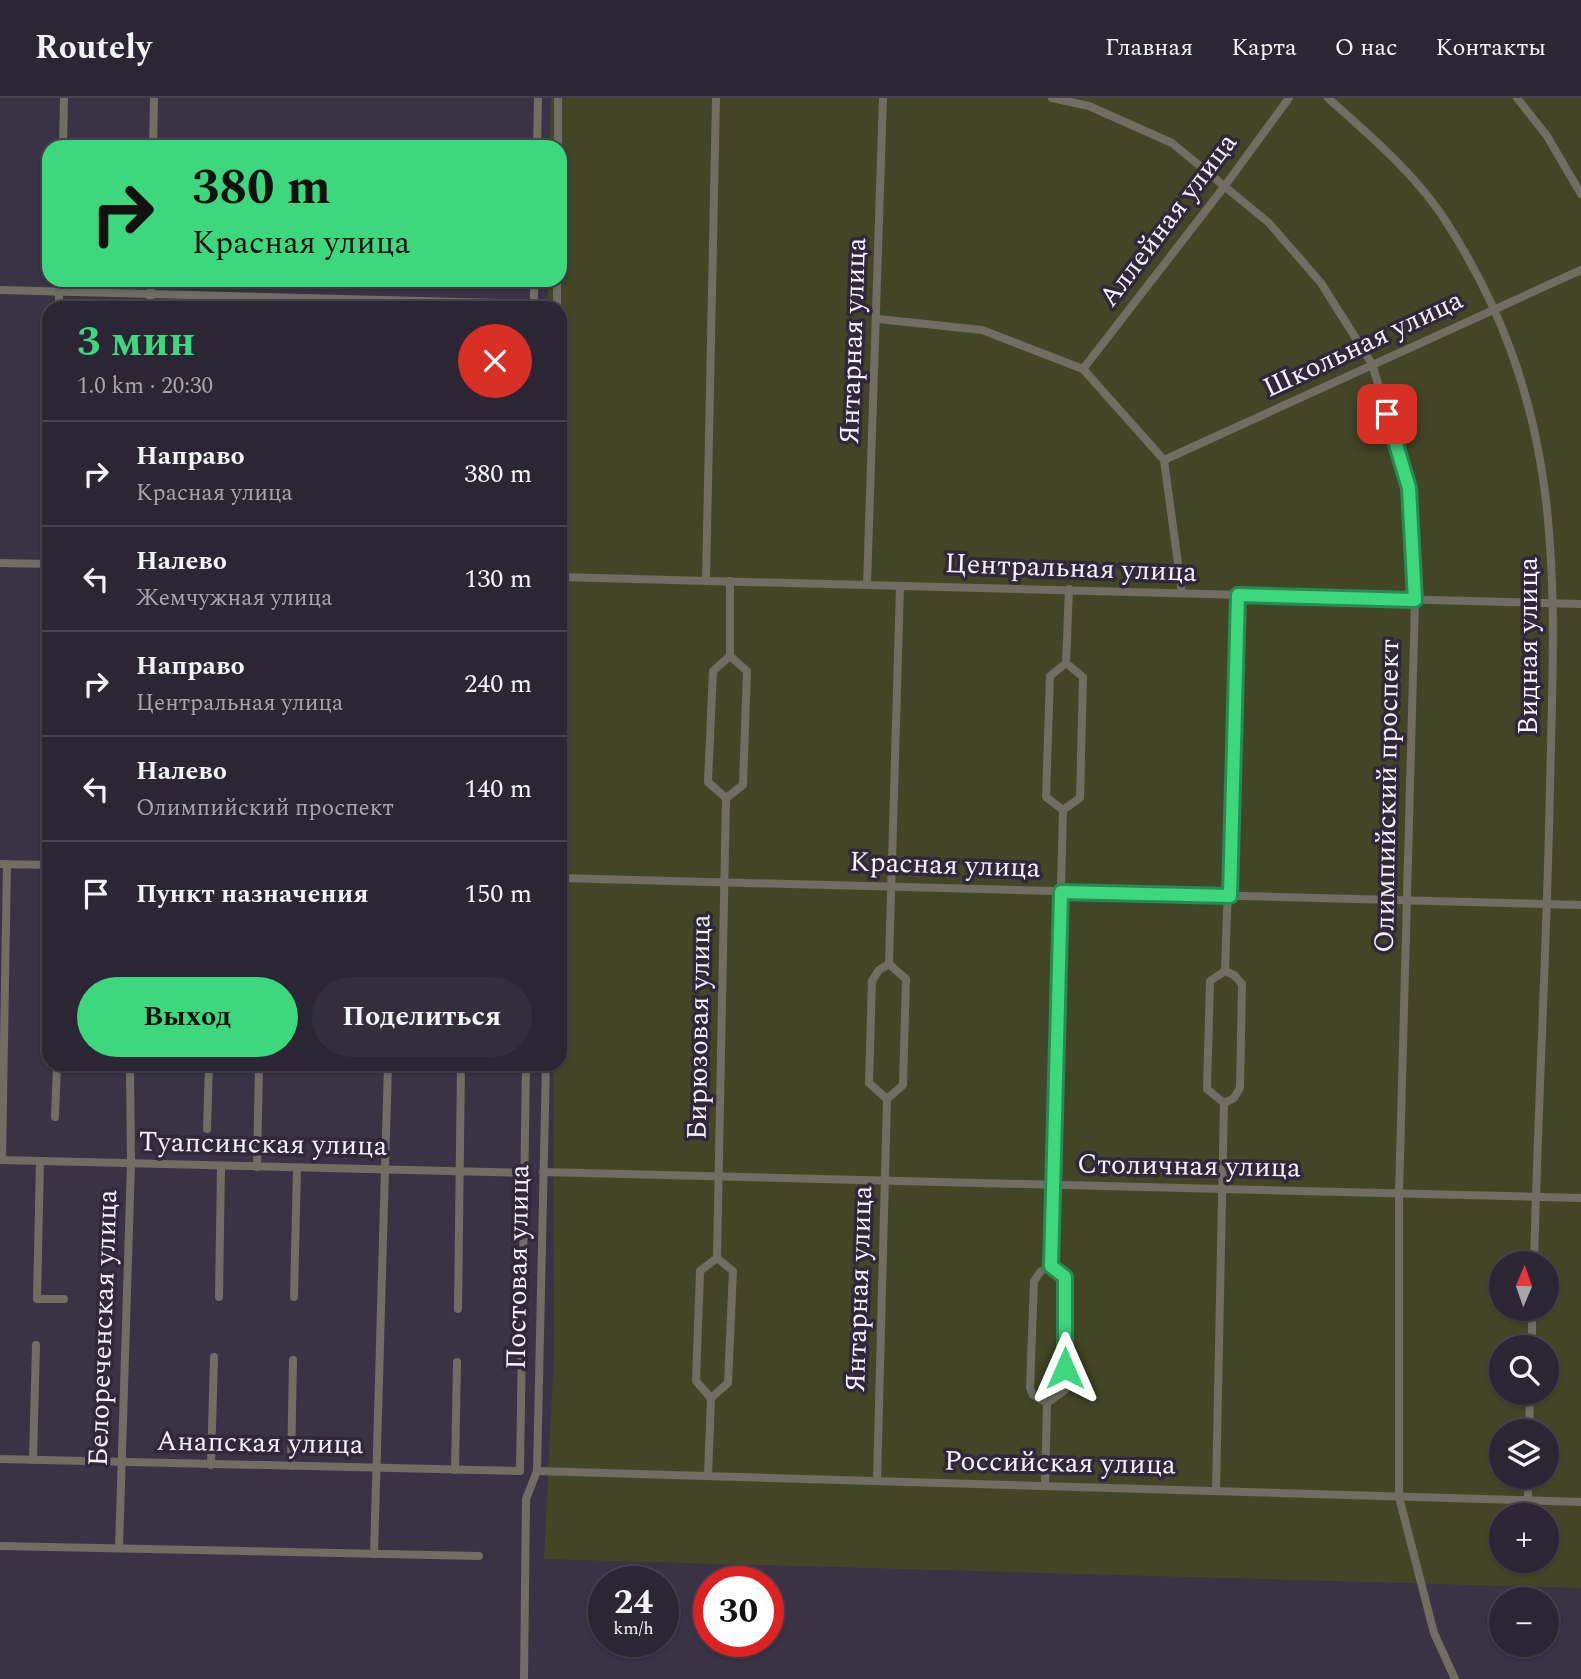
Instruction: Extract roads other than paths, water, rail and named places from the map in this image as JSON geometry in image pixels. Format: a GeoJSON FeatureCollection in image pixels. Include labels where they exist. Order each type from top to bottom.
{"type":"FeatureCollection","features":[{"type":"Feature","properties":{"kind":"street"},"geometry":{"type":"LineString","coordinates":[[63,140],[64,98]]}},
{"type":"Feature","properties":{"kind":"street"},"geometry":{"type":"LineString","coordinates":[[153,140],[154,98]]}},
{"type":"Feature","properties":{"kind":"street"},"geometry":{"type":"LineString","coordinates":[[537,140],[538,98]]}},
{"type":"Feature","properties":{"kind":"street"},"geometry":{"type":"LineString","coordinates":[[558,98],[558,140]]}},
{"type":"Feature","properties":{"kind":"street"},"geometry":{"type":"LineString","coordinates":[[706,581],[716,98]]}},
{"type":"Feature","properties":{"kind":"street","name":"Янтарная улица"},"geometry":{"type":"LineString","coordinates":[[867,585],[878,319],[883,98]]}},
{"type":"Feature","properties":{"kind":"street","name":"Олимпийский проспект"},"geometry":{"type":"LineString","coordinates":[[1052,98],[1088,106],[1171,144],[1269,223],[1321,283],[1372,364],[1409,488],[1415,600],[1399,1194],[1398,1497],[1434,1633],[1455,1679]]}},
{"type":"Feature","properties":{"kind":"street","name":"Аллейная улица"},"geometry":{"type":"LineString","coordinates":[[1083,369],[1224,187],[1289,98]]}},
{"type":"Feature","properties":{"kind":"street","name":"Видная улица"},"geometry":{"type":"LineString","coordinates":[[1328,98],[1396,160],[1447,222],[1495,309],[1517,366],[1535,425],[1546,479],[1554,603],[1547,904],[1534,1251]]}},
{"type":"Feature","properties":{"kind":"street"},"geometry":{"type":"LineString","coordinates":[[1517,98],[1547,136],[1581,194]]}},
{"type":"Feature","properties":{"kind":"street","name":"Школьная улица"},"geometry":{"type":"LineString","coordinates":[[1164,460],[1581,270]]}},
{"type":"Feature","properties":{"kind":"street"},"geometry":{"type":"LineString","coordinates":[[150,301],[151,287]]}},
{"type":"Feature","properties":{"kind":"street"},"geometry":{"type":"LineString","coordinates":[[0,290],[359,301]]}},
{"type":"Feature","properties":{"kind":"street"},"geometry":{"type":"LineString","coordinates":[[59,292],[59,301]]}},
{"type":"Feature","properties":{"kind":"street"},"geometry":{"type":"LineString","coordinates":[[878,319],[982,330],[1083,369],[1164,460],[1182,593]]}},
{"type":"Feature","properties":{"kind":"street"},"geometry":{"type":"LineString","coordinates":[[0,563],[42,564]]}},
{"type":"Feature","properties":{"kind":"street","name":"Центральная улица"},"geometry":{"type":"LineString","coordinates":[[567,577],[1581,604]]}},
{"type":"Feature","properties":{"kind":"street"},"geometry":{"type":"LineString","coordinates":[[730,581],[730,656],[713,671],[708,782],[715,792],[726,798],[743,785],[747,684],[747,671],[730,656]]}},
{"type":"Feature","properties":{"kind":"street"},"geometry":{"type":"LineString","coordinates":[[887,1099],[869,1083],[872,981],[879,970],[889,964],[900,586]]}},
{"type":"Feature","properties":{"kind":"street"},"geometry":{"type":"LineString","coordinates":[[1063,810],[1046,797],[1050,676],[1066,663],[1069,589]]}},
{"type":"Feature","properties":{"kind":"street"},"geometry":{"type":"LineString","coordinates":[[1225,971],[1230,896],[1238,595]]}},
{"type":"Feature","properties":{"kind":"street"},"geometry":{"type":"LineString","coordinates":[[1063,810],[1080,798],[1083,677],[1066,663]]}},
{"type":"Feature","properties":{"kind":"street","name":"Бирюзовая улица"},"geometry":{"type":"LineString","coordinates":[[717,1258],[726,798]]}},
{"type":"Feature","properties":{"kind":"street"},"geometry":{"type":"LineString","coordinates":[[1051,1266],[1063,810]]}},
{"type":"Feature","properties":{"kind":"street"},"geometry":{"type":"LineString","coordinates":[[1,1160],[4,864],[42,865]]}},
{"type":"Feature","properties":{"kind":"street","name":"Красная улица"},"geometry":{"type":"LineString","coordinates":[[567,878],[1581,905]]}},
{"type":"Feature","properties":{"kind":"street","name":"Янтарная улица"},"geometry":{"type":"LineString","coordinates":[[877,1481],[887,1099],[903,1085],[906,979],[889,964]]}},
{"type":"Feature","properties":{"kind":"street"},"geometry":{"type":"LineString","coordinates":[[1224,1103],[1234,1098],[1240,1088],[1242,984],[1234,975],[1225,971]]}},
{"type":"Feature","properties":{"kind":"street"},"geometry":{"type":"LineString","coordinates":[[1224,1103],[1207,1089],[1210,981],[1225,971]]}},
{"type":"Feature","properties":{"kind":"street"},"geometry":{"type":"LineString","coordinates":[[55,1117],[57,1071]]}},
{"type":"Feature","properties":{"kind":"street","name":"Белореченская улица"},"geometry":{"type":"LineString","coordinates":[[119,1548],[131,1164],[130,1071]]}},
{"type":"Feature","properties":{"kind":"street"},"geometry":{"type":"LineString","coordinates":[[207,1129],[209,1071]]}},
{"type":"Feature","properties":{"kind":"street"},"geometry":{"type":"LineString","coordinates":[[257,1167],[259,1071]]}},
{"type":"Feature","properties":{"kind":"street"},"geometry":{"type":"LineString","coordinates":[[374,1554],[388,1071]]}},
{"type":"Feature","properties":{"kind":"street"},"geometry":{"type":"LineString","coordinates":[[458,1309],[461,1071]]}},
{"type":"Feature","properties":{"kind":"street","name":"Постовая улица"},"geometry":{"type":"LineString","coordinates":[[520,1471],[526,1071]]}},
{"type":"Feature","properties":{"kind":"street","name":"Постовая улица"},"geometry":{"type":"LineString","coordinates":[[524,1679],[526,1499],[537,1472],[545,1071]]}},
{"type":"Feature","properties":{"kind":"street"},"geometry":{"type":"LineString","coordinates":[[1216,1490],[1224,1103]]}},
{"type":"Feature","properties":{"kind":"street","name":"Туапсинская улица"},"geometry":{"type":"LineString","coordinates":[[1,1160],[526,1173]]}},
{"type":"Feature","properties":{"kind":"street"},"geometry":{"type":"LineString","coordinates":[[40,1161],[37,1298],[64,1299]]}},
{"type":"Feature","properties":{"kind":"street"},"geometry":{"type":"LineString","coordinates":[[219,1297],[222,1166]]}},
{"type":"Feature","properties":{"kind":"street"},"geometry":{"type":"LineString","coordinates":[[294,1297],[297,1168]]}},
{"type":"Feature","properties":{"kind":"street","name":"Столичная улица"},"geometry":{"type":"LineString","coordinates":[[543,1171],[1581,1198]]}},
{"type":"Feature","properties":{"kind":"street"},"geometry":{"type":"LineString","coordinates":[[708,1476],[711,1398],[696,1381],[700,1271],[717,1258],[733,1271],[733,1283],[728,1383],[711,1398]]}},
{"type":"Feature","properties":{"kind":"street"},"geometry":{"type":"LineString","coordinates":[[1046,1403],[1065,1390],[1065,1277],[1051,1266]]}},
{"type":"Feature","properties":{"kind":"street"},"geometry":{"type":"LineString","coordinates":[[1046,1403],[1034,1395],[1030,1388],[1033,1294],[1037,1275],[1051,1266]]}},
{"type":"Feature","properties":{"kind":"street"},"geometry":{"type":"LineString","coordinates":[[33,1460],[36,1345]]}},
{"type":"Feature","properties":{"kind":"street"},"geometry":{"type":"LineString","coordinates":[[211,1465],[214,1357]]}},
{"type":"Feature","properties":{"kind":"street"},"geometry":{"type":"LineString","coordinates":[[291,1466],[293,1360]]}},
{"type":"Feature","properties":{"kind":"street"},"geometry":{"type":"LineString","coordinates":[[456,1470],[457,1362]]}},
{"type":"Feature","properties":{"kind":"street"},"geometry":{"type":"LineString","coordinates":[[1045,1486],[1046,1403]]}},
{"type":"Feature","properties":{"kind":"street","name":"Анапская улица"},"geometry":{"type":"LineString","coordinates":[[0,1460],[520,1471]]}},
{"type":"Feature","properties":{"kind":"street","name":"Российская улица"},"geometry":{"type":"LineString","coordinates":[[537,1472],[1581,1502]]}},
{"type":"Feature","properties":{"kind":"street"},"geometry":{"type":"LineString","coordinates":[[1528,1489],[1528,1501]]}},
{"type":"Feature","properties":{"kind":"street"},"geometry":{"type":"LineString","coordinates":[[0,1546],[480,1556]]}}]}
